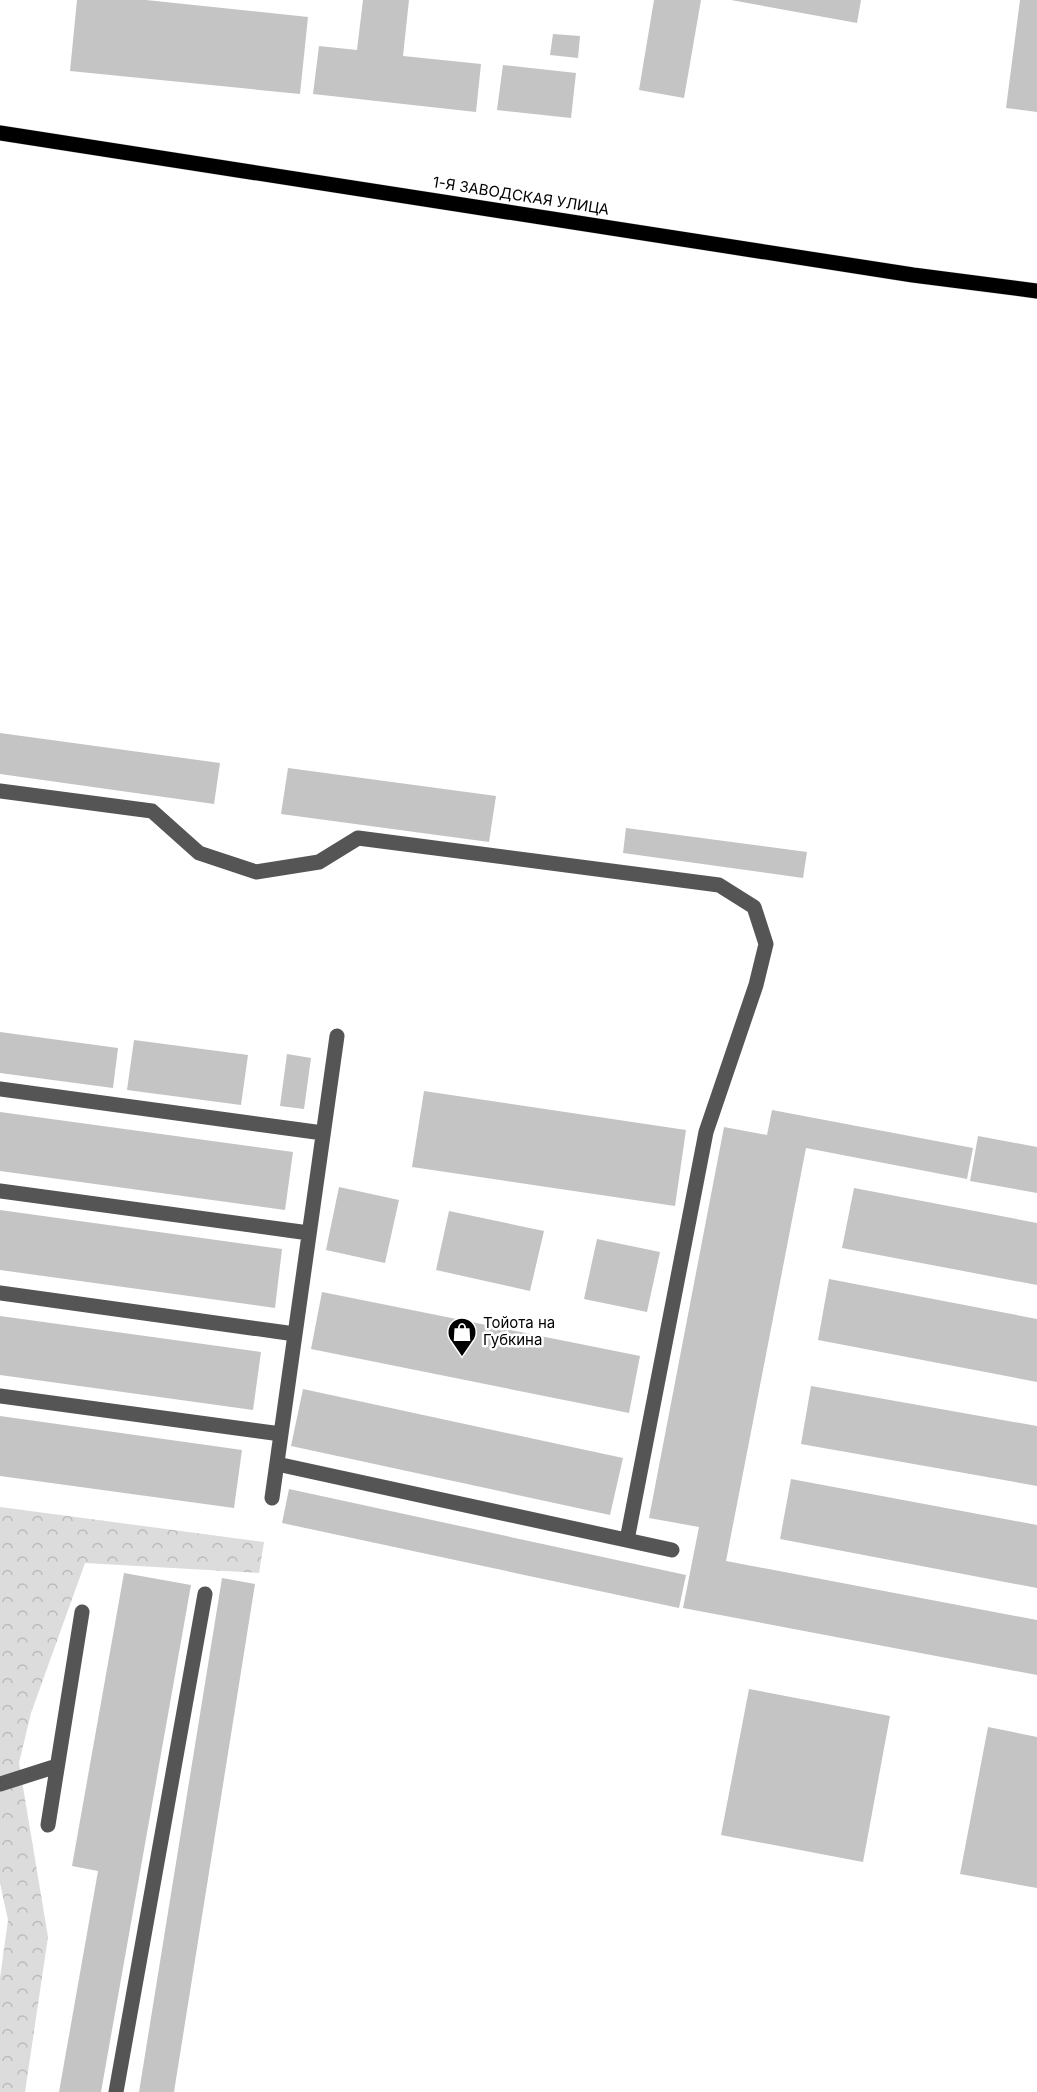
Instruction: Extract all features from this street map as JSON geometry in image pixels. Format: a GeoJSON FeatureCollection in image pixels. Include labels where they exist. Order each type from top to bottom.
{"type":"FeatureCollection","features":[{"type":"Feature","properties":{"kind":"main road","name":"1-Я ЗАВОДСКАЯ УЛИЦА"},"geometry":{"type":"LineString","coordinates":[[0,133],[913,275],[1037,291]]}},
{"type":"Feature","properties":{"kind":"lane"},"geometry":{"type":"LineString","coordinates":[[0,791],[152,811],[199,853],[256,872],[319,862],[358,838],[719,885],[754,907],[766,944],[756,985],[706,1132],[627,1540]]}},
{"type":"Feature","properties":{"kind":"lane"},"geometry":{"type":"LineString","coordinates":[[272,1498],[337,1036]]}},
{"type":"Feature","properties":{"kind":"lane"},"geometry":{"type":"LineString","coordinates":[[0,1089],[323,1133]]}},
{"type":"Feature","properties":{"kind":"lane"},"geometry":{"type":"LineString","coordinates":[[0,1191],[309,1233]]}},
{"type":"Feature","properties":{"kind":"lane"},"geometry":{"type":"LineString","coordinates":[[0,1293],[295,1334]]}},
{"type":"Feature","properties":{"kind":"lane"},"geometry":{"type":"LineString","coordinates":[[0,1396],[281,1434]]}},
{"type":"Feature","properties":{"kind":"lane"},"geometry":{"type":"LineString","coordinates":[[277,1464],[672,1550]]}},
{"type":"Feature","properties":{"kind":"lane"},"geometry":{"type":"LineString","coordinates":[[116,2092],[205,1594]]}},
{"type":"Feature","properties":{"kind":"lane"},"geometry":{"type":"LineString","coordinates":[[48,1825],[82,1612]]}},
{"type":"Feature","properties":{"kind":"lane"},"geometry":{"type":"LineString","coordinates":[[0,1784],[57,1766]]}},
{"type":"Feature","properties":{"kind":"green space"},"geometry":{"type":"Polygon","coordinates":[[[0,1507],[264,1542],[259,1573],[85,1563],[31,1713],[19,1763],[48,1937],[25,2092],[0,2092],[0,1978],[8,1920],[0,1883],[0,1507]]]}},
{"type":"Feature","properties":{"kind":"building"},"geometry":{"type":"Polygon","coordinates":[[[77,0],[146,0],[308,17],[300,94],[70,71],[77,0]]]}},
{"type":"Feature","properties":{"kind":"building"},"geometry":{"type":"Polygon","coordinates":[[[363,0],[409,0],[403,56],[481,64],[476,112],[313,94],[319,46],[357,50],[363,0]]]}},
{"type":"Feature","properties":{"kind":"building"},"geometry":{"type":"Polygon","coordinates":[[[654,0],[701,0],[684,98],[639,90],[654,0]]]}},
{"type":"Feature","properties":{"kind":"building"},"geometry":{"type":"Polygon","coordinates":[[[731,0],[861,0],[857,23],[731,0]]]}},
{"type":"Feature","properties":{"kind":"building"},"geometry":{"type":"Polygon","coordinates":[[[1020,0],[1037,0],[1037,112],[1006,108],[1020,0]]]}},
{"type":"Feature","properties":{"kind":"building"},"geometry":{"type":"Polygon","coordinates":[[[553,34],[580,36],[578,58],[550,55],[553,34]]]}},
{"type":"Feature","properties":{"kind":"building"},"geometry":{"type":"Polygon","coordinates":[[[503,65],[576,73],[571,118],[497,110],[503,65]]]}},
{"type":"Feature","properties":{"kind":"building"},"geometry":{"type":"Polygon","coordinates":[[[0,733],[220,763],[214,804],[0,774],[0,733]]]}},
{"type":"Feature","properties":{"kind":"building"},"geometry":{"type":"Polygon","coordinates":[[[288,768],[496,796],[489,842],[281,814],[288,768]]]}},
{"type":"Feature","properties":{"kind":"building"},"geometry":{"type":"Polygon","coordinates":[[[626,828],[807,852],[803,878],[623,853],[626,828]]]}},
{"type":"Feature","properties":{"kind":"building"},"geometry":{"type":"Polygon","coordinates":[[[0,1032],[118,1048],[113,1088],[0,1073],[0,1032]]]}},
{"type":"Feature","properties":{"kind":"building"},"geometry":{"type":"Polygon","coordinates":[[[134,1040],[248,1055],[241,1105],[127,1090],[134,1040]]]}},
{"type":"Feature","properties":{"kind":"building"},"geometry":{"type":"Polygon","coordinates":[[[287,1054],[311,1058],[304,1109],[280,1106],[287,1054]]]}},
{"type":"Feature","properties":{"kind":"building"},"geometry":{"type":"Polygon","coordinates":[[[424,1091],[686,1130],[675,1206],[412,1167],[424,1091]]]}},
{"type":"Feature","properties":{"kind":"building"},"geometry":{"type":"Polygon","coordinates":[[[772,1110],[973,1148],[967,1179],[806,1148],[726,1561],[1037,1620],[1037,1675],[683,1608],[699,1527],[649,1518],[724,1127],[767,1135],[772,1110]]]}},
{"type":"Feature","properties":{"kind":"building"},"geometry":{"type":"Polygon","coordinates":[[[0,1112],[293,1152],[285,1210],[0,1171],[0,1112]]]}},
{"type":"Feature","properties":{"kind":"building"},"geometry":{"type":"Polygon","coordinates":[[[978,1136],[1037,1147],[1037,1193],[970,1181],[978,1136]]]}},
{"type":"Feature","properties":{"kind":"building"},"geometry":{"type":"Polygon","coordinates":[[[339,1187],[399,1200],[385,1263],[326,1250],[339,1187]]]}},
{"type":"Feature","properties":{"kind":"building"},"geometry":{"type":"Polygon","coordinates":[[[854,1188],[1037,1223],[1037,1285],[842,1248],[854,1188]]]}},
{"type":"Feature","properties":{"kind":"building"},"geometry":{"type":"Polygon","coordinates":[[[0,1210],[282,1249],[275,1308],[0,1270],[0,1210]]]}},
{"type":"Feature","properties":{"kind":"building"},"geometry":{"type":"Polygon","coordinates":[[[449,1211],[544,1231],[530,1291],[436,1270],[449,1211]]]}},
{"type":"Feature","properties":{"kind":"building"},"geometry":{"type":"Polygon","coordinates":[[[597,1239],[660,1252],[647,1312],[584,1299],[597,1239]]]}},
{"type":"Feature","properties":{"kind":"building"},"geometry":{"type":"Polygon","coordinates":[[[829,1279],[1037,1319],[1037,1382],[818,1340],[829,1279]]]}},
{"type":"Feature","properties":{"kind":"building"},"geometry":{"type":"Polygon","coordinates":[[[322,1292],[640,1356],[629,1413],[311,1349],[322,1292]]]}},
{"type":"Feature","properties":{"kind":"building"},"geometry":{"type":"Polygon","coordinates":[[[0,1316],[261,1352],[253,1410],[0,1375],[0,1316]]]}},
{"type":"Feature","properties":{"kind":"building"},"geometry":{"type":"Polygon","coordinates":[[[811,1386],[1037,1426],[1037,1486],[801,1444],[811,1386]]]}},
{"type":"Feature","properties":{"kind":"building"},"geometry":{"type":"Polygon","coordinates":[[[303,1389],[623,1458],[610,1515],[291,1446],[303,1389]]]}},
{"type":"Feature","properties":{"kind":"building"},"geometry":{"type":"Polygon","coordinates":[[[0,1416],[242,1450],[234,1508],[0,1476],[0,1416]]]}},
{"type":"Feature","properties":{"kind":"building"},"geometry":{"type":"Polygon","coordinates":[[[791,1479],[1037,1525],[1037,1588],[780,1539],[791,1479]]]}},
{"type":"Feature","properties":{"kind":"building"},"geometry":{"type":"Polygon","coordinates":[[[289,1489],[686,1575],[679,1608],[282,1523],[289,1489]]]}},
{"type":"Feature","properties":{"kind":"building"},"geometry":{"type":"Polygon","coordinates":[[[124,1573],[191,1585],[101,2092],[59,2092],[98,1871],[72,1866],[124,1573]]]}},
{"type":"Feature","properties":{"kind":"building"},"geometry":{"type":"Polygon","coordinates":[[[222,1578],[255,1584],[174,2092],[139,2092],[222,1578]]]}},
{"type":"Feature","properties":{"kind":"building"},"geometry":{"type":"Polygon","coordinates":[[[749,1689],[890,1716],[863,1862],[721,1835],[749,1689]]]}},
{"type":"Feature","properties":{"kind":"building"},"geometry":{"type":"Polygon","coordinates":[[[988,1727],[1037,1737],[1037,1888],[960,1874],[988,1727]]]}},
{"type":"Feature","properties":{"kind":"place","name":"Тойота на Губкина"},"geometry":{"type":"Point","coordinates":[462,1358]}}]}
